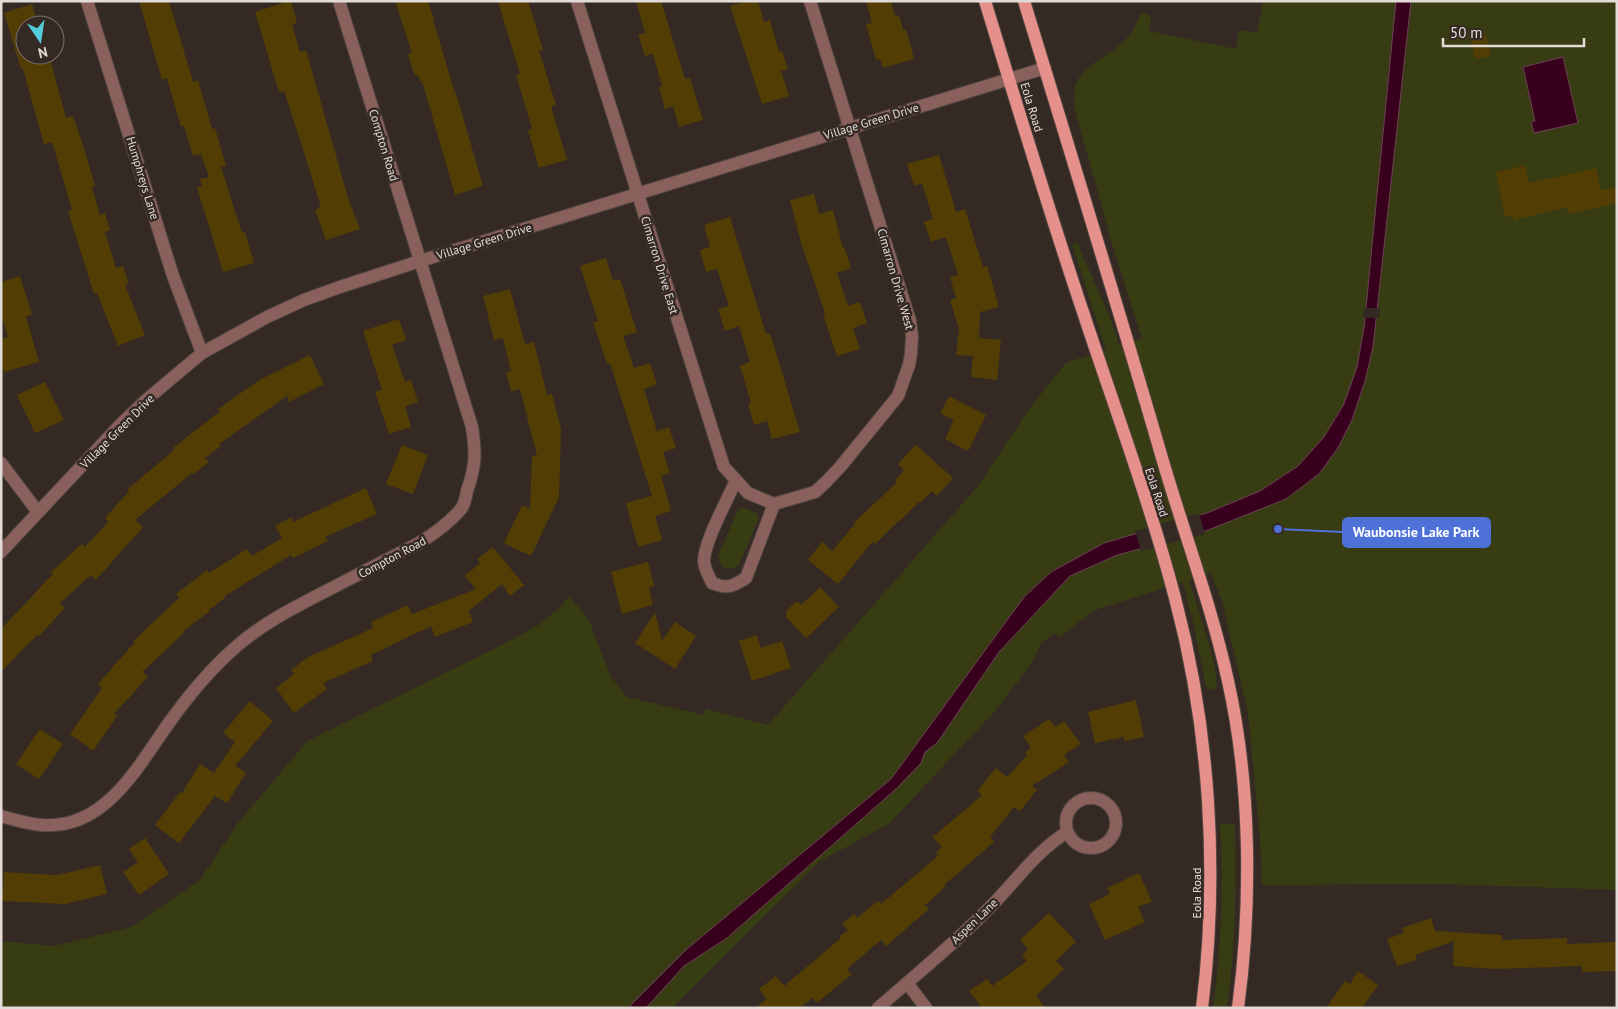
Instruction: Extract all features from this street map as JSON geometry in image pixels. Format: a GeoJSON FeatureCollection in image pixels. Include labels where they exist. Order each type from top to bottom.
{"type":"FeatureCollection","features":[{"type":"Feature","properties":{"kind":"main road","name":"Eola Road"},"geometry":{"type":"LineString","coordinates":[[985,1],[1080,304],[1147,503],[1176,600],[1199,717],[1206,785],[1210,903],[1209,939],[1202,1008]]}},
{"type":"Feature","properties":{"kind":"main road","name":"Eola Road"},"geometry":{"type":"LineString","coordinates":[[1024,1],[1127,335],[1172,495],[1217,635],[1228,681],[1234,711],[1243,788],[1247,867],[1245,931],[1238,1008]]}},
{"type":"Feature","properties":{"kind":"street","name":"Humphreys Lane"},"geometry":{"type":"LineString","coordinates":[[88,1],[173,276],[202,352]]}},
{"type":"Feature","properties":{"kind":"street","name":"Compton Road"},"geometry":{"type":"LineString","coordinates":[[1,816],[24,823],[57,824],[80,819],[100,808],[112,798],[130,777],[196,687],[238,645],[286,611],[419,544],[436,533],[462,508],[474,472],[476,449],[473,434],[339,1]]}},
{"type":"Feature","properties":{"kind":"street","name":"Cimarron Drive East"},"geometry":{"type":"LineString","coordinates":[[577,1],[724,468],[748,493],[774,504]]}},
{"type":"Feature","properties":{"kind":"street","name":"Cimarron Drive West"},"geometry":{"type":"LineString","coordinates":[[774,504],[815,492],[841,466],[898,396],[909,365],[912,336],[910,321],[810,1]]}},
{"type":"Feature","properties":{"kind":"street","name":"Village Green Drive"},"geometry":{"type":"LineString","coordinates":[[1,552],[119,426],[146,400],[202,352],[267,317],[340,286],[1045,68]]}},
{"type":"Feature","properties":{"kind":"street"},"geometry":{"type":"LineString","coordinates":[[1,463],[38,512]]}},
{"type":"Feature","properties":{"kind":"street"},"geometry":{"type":"LineString","coordinates":[[736,480],[709,540],[704,561],[706,571],[712,583],[723,587],[735,585],[746,578],[774,504]]}},
{"type":"Feature","properties":{"kind":"street"},"geometry":{"type":"LineString","coordinates":[[1101,799],[1114,811],[1117,821],[1114,834],[1105,845],[1086,849],[1076,844],[1067,832],[1065,820],[1070,808],[1079,800],[1101,799]]}},
{"type":"Feature","properties":{"kind":"street","name":"Aspen Lane"},"geometry":{"type":"LineString","coordinates":[[878,1008],[967,929],[1049,844],[1067,832]]}},
{"type":"Feature","properties":{"kind":"street"},"geometry":{"type":"LineString","coordinates":[[907,983],[926,1008]]}},
{"type":"Feature","properties":{"kind":"green space"},"geometry":{"type":"Polygon","coordinates":[[[1263,1],[1617,1],[1617,890],[1442,884],[1262,885],[1260,837],[1248,713],[1222,601],[1211,573],[1189,580],[1215,669],[1216,688],[1211,690],[1206,686],[1183,582],[1095,610],[1059,637],[1054,633],[1042,643],[1028,668],[996,710],[889,824],[820,861],[674,1008],[1,1008],[1,941],[54,946],[131,927],[200,880],[238,823],[307,741],[500,646],[540,624],[560,607],[569,596],[589,620],[611,677],[627,697],[704,715],[706,709],[768,725],[978,486],[1032,405],[1067,362],[1106,350],[1072,244],[1077,242],[1105,306],[1119,345],[1142,338],[1115,254],[1075,110],[1074,95],[1076,83],[1081,75],[1127,38],[1134,29],[1140,14],[1143,13],[1151,16],[1149,31],[1236,49],[1239,30],[1257,33],[1263,1]]]}},
{"type":"Feature","properties":{"kind":"green space"},"geometry":{"type":"Polygon","coordinates":[[[742,507],[758,514],[759,518],[740,562],[729,569],[722,567],[718,556],[738,510],[742,507]]]}},
{"type":"Feature","properties":{"kind":"green space"},"geometry":{"type":"Polygon","coordinates":[[[1220,824],[1235,824],[1235,916],[1227,1008],[1213,1008],[1221,916],[1220,824]]]}},
{"type":"Feature","properties":{"kind":"shaded area"},"geometry":{"type":"Polygon","coordinates":[[[1396,1],[1411,1],[1373,347],[1365,381],[1352,420],[1338,448],[1319,474],[1286,499],[1203,532],[1117,555],[1070,576],[999,652],[937,743],[925,752],[921,763],[897,788],[727,938],[684,966],[646,1008],[628,1008],[687,949],[891,779],[1024,597],[1051,572],[1104,543],[1207,513],[1260,491],[1298,466],[1324,437],[1344,404],[1357,367],[1364,328],[1396,1]]]}},
{"type":"Feature","properties":{"kind":"shaded area"},"geometry":{"type":"Polygon","coordinates":[[[1563,57],[1578,123],[1534,133],[1531,122],[1535,121],[1523,67],[1563,57]]]}},
{"type":"Feature","properties":{"kind":"pier"},"geometry":{"type":"Polygon","coordinates":[[[1364,308],[1380,308],[1379,318],[1363,318],[1364,308]]]}},
{"type":"Feature","properties":{"kind":"pier"},"geometry":{"type":"Polygon","coordinates":[[[1199,513],[1205,534],[1141,551],[1135,531],[1199,513]]]}},
{"type":"Feature","properties":{"kind":"building"},"geometry":{"type":"Polygon","coordinates":[[[139,1],[169,1],[193,82],[198,80],[212,129],[215,128],[226,166],[221,167],[242,233],[245,232],[254,263],[223,272],[197,187],[202,186],[200,179],[209,177],[201,154],[193,156],[184,126],[181,127],[167,78],[162,80],[139,1]]]}},
{"type":"Feature","properties":{"kind":"building"},"geometry":{"type":"Polygon","coordinates":[[[291,1],[297,23],[292,25],[300,52],[306,50],[348,198],[360,229],[326,240],[315,210],[321,207],[284,91],[279,92],[255,12],[291,1]]]}},
{"type":"Feature","properties":{"kind":"building"},"geometry":{"type":"Polygon","coordinates":[[[395,1],[428,1],[483,186],[455,195],[422,81],[420,82],[418,75],[414,75],[408,54],[412,53],[395,1]]]}},
{"type":"Feature","properties":{"kind":"building"},"geometry":{"type":"Polygon","coordinates":[[[498,1],[528,1],[543,50],[539,51],[556,105],[551,106],[567,160],[539,168],[528,130],[532,129],[516,75],[520,74],[498,1]]]}},
{"type":"Feature","properties":{"kind":"building"},"geometry":{"type":"Polygon","coordinates":[[[636,1],[661,1],[685,79],[690,78],[703,120],[679,127],[673,106],[665,109],[659,87],[662,86],[653,54],[645,56],[638,35],[645,33],[636,1]]]}},
{"type":"Feature","properties":{"kind":"building"},"geometry":{"type":"Polygon","coordinates":[[[746,1],[758,1],[764,22],[770,20],[779,52],[782,51],[788,69],[781,71],[789,96],[762,104],[730,6],[746,1]]]}},
{"type":"Feature","properties":{"kind":"building"},"geometry":{"type":"Polygon","coordinates":[[[866,1],[891,1],[895,16],[899,15],[903,30],[906,29],[914,59],[883,68],[880,59],[876,60],[866,24],[872,23],[866,1]]]}},
{"type":"Feature","properties":{"kind":"building"},"geometry":{"type":"Polygon","coordinates":[[[32,4],[35,15],[15,15],[15,49],[4,13],[32,4]]]}},
{"type":"Feature","properties":{"kind":"building"},"geometry":{"type":"Polygon","coordinates":[[[1486,35],[1491,56],[1475,59],[1470,38],[1486,35]]]}},
{"type":"Feature","properties":{"kind":"building"},"geometry":{"type":"Polygon","coordinates":[[[20,65],[52,65],[66,118],[73,116],[95,186],[92,187],[100,215],[105,213],[110,230],[105,232],[116,268],[123,266],[129,284],[125,285],[145,335],[118,346],[97,293],[94,294],[68,211],[72,210],[52,142],[44,144],[23,69],[21,69],[20,65]]]}},
{"type":"Feature","properties":{"kind":"building"},"geometry":{"type":"Polygon","coordinates":[[[939,155],[956,212],[965,209],[983,267],[987,266],[999,307],[980,312],[979,338],[1001,340],[997,380],[971,377],[973,356],[956,355],[959,329],[950,300],[956,298],[950,277],[958,275],[946,237],[931,242],[924,222],[933,219],[922,183],[914,186],[907,164],[939,155]]]}},
{"type":"Feature","properties":{"kind":"building"},"geometry":{"type":"Polygon","coordinates":[[[1525,165],[1529,183],[1596,168],[1601,190],[1617,187],[1617,203],[1569,214],[1568,207],[1514,220],[1513,215],[1505,217],[1496,172],[1525,165]]]}},
{"type":"Feature","properties":{"kind":"building"},"geometry":{"type":"Polygon","coordinates":[[[814,194],[819,214],[833,210],[843,248],[851,268],[837,273],[848,306],[860,302],[867,323],[853,328],[860,349],[837,356],[823,314],[825,313],[801,243],[790,200],[814,194]]]}},
{"type":"Feature","properties":{"kind":"building"},"geometry":{"type":"Polygon","coordinates":[[[730,217],[766,334],[770,333],[800,432],[772,439],[767,421],[754,425],[748,404],[751,403],[740,366],[750,362],[739,326],[725,331],[718,309],[729,306],[717,269],[706,272],[700,250],[710,247],[704,225],[730,217]]]}},
{"type":"Feature","properties":{"kind":"building"},"geometry":{"type":"Polygon","coordinates":[[[606,258],[613,281],[620,279],[637,332],[623,336],[634,368],[650,363],[657,384],[644,389],[657,431],[669,427],[676,448],[663,452],[670,473],[661,476],[671,511],[655,516],[662,540],[638,547],[626,503],[652,496],[610,363],[607,364],[593,322],[598,321],[580,266],[606,258]]]}},
{"type":"Feature","properties":{"kind":"building"},"geometry":{"type":"Polygon","coordinates":[[[20,276],[32,315],[26,316],[39,362],[4,372],[1,362],[1,339],[8,337],[1,314],[1,282],[20,276]]]}},
{"type":"Feature","properties":{"kind":"building"},"geometry":{"type":"Polygon","coordinates":[[[510,289],[525,344],[534,342],[547,395],[552,394],[561,429],[559,497],[531,556],[504,543],[522,505],[530,509],[532,456],[537,456],[520,389],[511,391],[506,372],[511,371],[503,338],[494,340],[483,296],[510,289]]]}},
{"type":"Feature","properties":{"kind":"building"},"geometry":{"type":"Polygon","coordinates":[[[399,319],[406,340],[392,345],[405,382],[411,380],[418,402],[405,406],[411,427],[389,434],[375,392],[382,390],[363,331],[399,319]]]}},
{"type":"Feature","properties":{"kind":"building"},"geometry":{"type":"Polygon","coordinates":[[[310,355],[324,384],[289,402],[287,396],[219,444],[221,446],[205,458],[209,462],[192,473],[135,520],[143,527],[96,580],[91,575],[60,603],[65,608],[1,672],[1,629],[53,574],[51,572],[82,544],[85,547],[108,522],[105,518],[129,491],[128,489],[174,450],[173,448],[220,411],[218,409],[261,379],[310,355]]]}},
{"type":"Feature","properties":{"kind":"building"},"geometry":{"type":"Polygon","coordinates":[[[45,382],[64,420],[35,433],[17,395],[45,382]]]}},
{"type":"Feature","properties":{"kind":"building"},"geometry":{"type":"Polygon","coordinates":[[[949,396],[986,415],[968,451],[945,439],[954,420],[940,413],[949,396]]]}},
{"type":"Feature","properties":{"kind":"building"},"geometry":{"type":"Polygon","coordinates":[[[402,445],[428,455],[413,494],[386,484],[402,445]]]}},
{"type":"Feature","properties":{"kind":"building"},"geometry":{"type":"Polygon","coordinates":[[[916,445],[953,478],[937,496],[932,491],[875,544],[872,542],[838,584],[808,560],[822,542],[832,551],[854,523],[897,482],[895,480],[904,470],[898,464],[916,445]]]}},
{"type":"Feature","properties":{"kind":"building"},"geometry":{"type":"Polygon","coordinates":[[[366,488],[377,514],[325,537],[328,541],[293,558],[291,555],[225,596],[210,611],[182,632],[184,633],[142,672],[148,677],[114,714],[117,716],[93,751],[70,734],[102,688],[98,684],[135,642],[133,641],[179,598],[176,594],[207,570],[209,573],[247,549],[252,556],[282,538],[275,526],[292,517],[293,522],[366,488]]]}},
{"type":"Feature","properties":{"kind":"building"},"geometry":{"type":"Polygon","coordinates":[[[493,547],[524,585],[510,596],[502,584],[469,611],[473,622],[435,637],[431,626],[371,655],[373,661],[323,683],[327,689],[294,713],[276,688],[294,674],[291,670],[308,657],[373,628],[371,622],[408,605],[412,614],[476,589],[465,576],[480,563],[477,559],[493,547]]]}},
{"type":"Feature","properties":{"kind":"building"},"geometry":{"type":"Polygon","coordinates":[[[648,562],[654,586],[649,588],[653,605],[622,614],[611,572],[648,562]]]}},
{"type":"Feature","properties":{"kind":"building"},"geometry":{"type":"Polygon","coordinates":[[[820,587],[839,607],[806,638],[786,617],[786,611],[797,601],[801,605],[820,587]]]}},
{"type":"Feature","properties":{"kind":"building"},"geometry":{"type":"Polygon","coordinates":[[[655,612],[662,641],[675,622],[696,636],[675,669],[635,643],[655,612]]]}},
{"type":"Feature","properties":{"kind":"building"},"geometry":{"type":"Polygon","coordinates":[[[757,635],[761,648],[782,641],[791,668],[752,681],[739,641],[757,635]]]}},
{"type":"Feature","properties":{"kind":"building"},"geometry":{"type":"Polygon","coordinates":[[[1136,700],[1144,737],[1124,741],[1124,737],[1095,743],[1088,712],[1136,700]]]}},
{"type":"Feature","properties":{"kind":"building"},"geometry":{"type":"Polygon","coordinates":[[[250,701],[273,721],[235,766],[246,773],[227,803],[215,796],[179,843],[155,825],[180,792],[182,793],[200,764],[214,773],[235,742],[223,733],[250,701]]]}},
{"type":"Feature","properties":{"kind":"building"},"geometry":{"type":"Polygon","coordinates":[[[1049,719],[1055,727],[1064,721],[1081,744],[1064,755],[1069,762],[1032,786],[1037,790],[1020,811],[1014,807],[990,837],[994,842],[944,885],[946,886],[925,905],[929,909],[886,946],[881,940],[847,969],[852,974],[817,1003],[812,998],[800,1008],[755,1008],[767,999],[759,989],[776,976],[784,986],[841,938],[840,936],[848,930],[842,924],[854,914],[857,918],[878,901],[881,904],[938,856],[936,853],[942,847],[933,837],[982,795],[977,791],[996,768],[1007,777],[1027,755],[1025,752],[1031,748],[1023,736],[1049,719]]]}},
{"type":"Feature","properties":{"kind":"building"},"geometry":{"type":"Polygon","coordinates":[[[40,729],[63,744],[39,779],[16,764],[40,729]]]}},
{"type":"Feature","properties":{"kind":"building"},"geometry":{"type":"Polygon","coordinates":[[[145,838],[169,874],[139,895],[123,872],[138,862],[129,849],[145,838]]]}},
{"type":"Feature","properties":{"kind":"building"},"geometry":{"type":"Polygon","coordinates":[[[100,865],[107,894],[65,904],[2,901],[4,872],[57,875],[100,865]]]}},
{"type":"Feature","properties":{"kind":"building"},"geometry":{"type":"Polygon","coordinates":[[[1139,873],[1152,902],[1138,907],[1145,922],[1105,940],[1089,904],[1110,894],[1107,888],[1139,873]]]}},
{"type":"Feature","properties":{"kind":"building"},"geometry":{"type":"Polygon","coordinates":[[[1049,913],[1076,942],[1056,961],[1064,969],[1036,996],[1045,1008],[982,1008],[969,991],[987,979],[992,986],[1027,961],[1022,955],[1028,949],[1020,940],[1049,913]]]}},
{"type":"Feature","properties":{"kind":"building"},"geometry":{"type":"Polygon","coordinates":[[[1431,918],[1435,931],[1502,935],[1502,940],[1567,938],[1567,944],[1617,942],[1617,971],[1582,972],[1582,966],[1494,969],[1453,966],[1454,941],[1415,955],[1417,960],[1397,966],[1387,939],[1404,933],[1402,928],[1431,918]]]}},
{"type":"Feature","properties":{"kind":"building"},"geometry":{"type":"Polygon","coordinates":[[[1358,971],[1378,985],[1362,1008],[1326,1008],[1345,981],[1350,984],[1358,971]]]}},
{"type":"Feature","properties":{"kind":"place","name":"Waubonsie Lake Park"},"geometry":{"type":"Point","coordinates":[1278,529]}}]}
